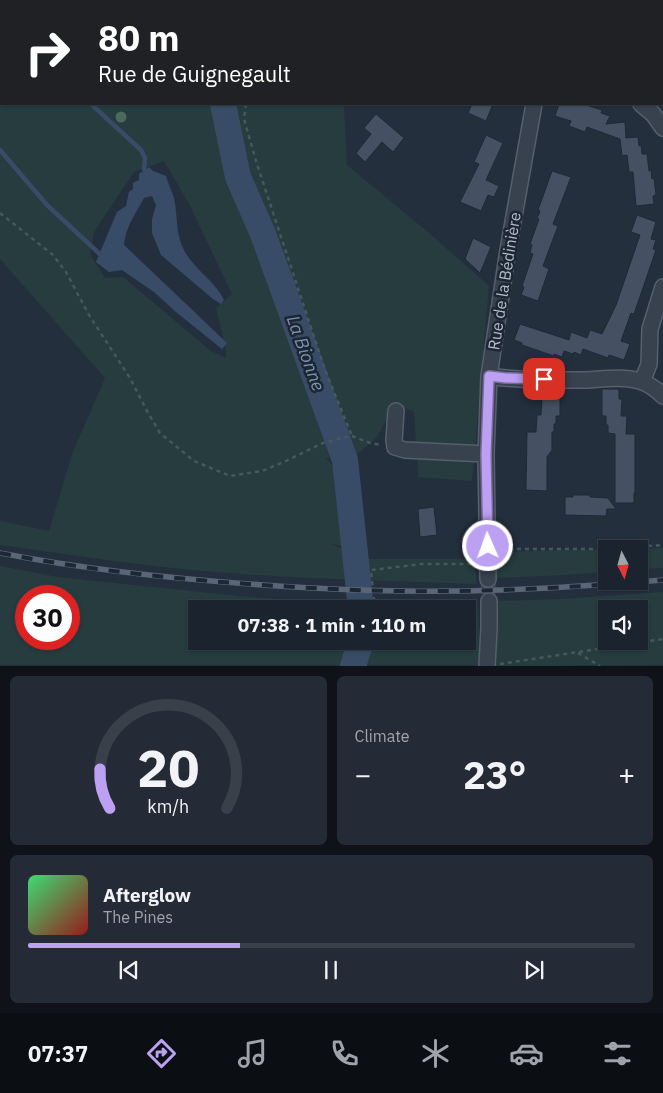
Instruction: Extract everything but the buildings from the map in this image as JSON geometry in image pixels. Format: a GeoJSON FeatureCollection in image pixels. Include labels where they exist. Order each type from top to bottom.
{"type":"FeatureCollection","features":[{"type":"Feature","properties":{"kind":"street","name":"Rue de la Bédinière"},"geometry":{"type":"LineString","coordinates":[[488,572],[486,454],[489,376],[508,250],[534,105]]}},
{"type":"Feature","properties":{"kind":"street"},"geometry":{"type":"LineString","coordinates":[[642,105],[653,114],[663,128]]}},
{"type":"Feature","properties":{"kind":"street"},"geometry":{"type":"LineString","coordinates":[[642,382],[649,364],[650,329],[663,287]]}},
{"type":"Feature","properties":{"kind":"street"},"geometry":{"type":"LineString","coordinates":[[489,376],[582,380],[626,379],[642,382],[663,396]]}},
{"type":"Feature","properties":{"kind":"street"},"geometry":{"type":"LineString","coordinates":[[396,411],[395,447],[405,450],[486,454]]}},
{"type":"Feature","properties":{"kind":"street"},"geometry":{"type":"LineString","coordinates":[[488,666],[489,601]]}},
{"type":"Feature","properties":{"kind":"path"},"geometry":{"type":"LineString","coordinates":[[246,105],[244,118],[256,160],[325,370],[352,436]]}},
{"type":"Feature","properties":{"kind":"path"},"geometry":{"type":"LineString","coordinates":[[0,213],[53,255],[62,266],[89,315],[130,378],[160,433],[194,461],[230,476],[262,471],[322,443],[346,437],[352,436],[395,447]]}},
{"type":"Feature","properties":{"kind":"path"},"geometry":{"type":"LineString","coordinates":[[648,546],[663,545]]}},
{"type":"Feature","properties":{"kind":"path"},"geometry":{"type":"LineString","coordinates":[[488,546],[515,549],[598,549]]}},
{"type":"Feature","properties":{"kind":"path"},"geometry":{"type":"LineString","coordinates":[[374,600],[371,570],[422,564],[488,572]]}},
{"type":"Feature","properties":{"kind":"path"},"geometry":{"type":"LineString","coordinates":[[496,665],[663,639]]}},
{"type":"Feature","properties":{"kind":"path"},"geometry":{"type":"LineString","coordinates":[[577,652],[600,666]]}},
{"type":"Feature","properties":{"kind":"green space"},"geometry":{"type":"Polygon","coordinates":[[[0,105],[344,105],[347,165],[489,286],[472,481],[418,477],[414,412],[396,404],[376,438],[350,460],[326,458],[344,479],[352,549],[329,543],[367,559],[474,559],[477,584],[313,578],[215,572],[0,545],[0,521],[49,531],[72,454],[105,378],[0,259],[0,105]],[[164,161],[134,172],[94,232],[90,254],[105,278],[123,277],[211,351],[226,358],[226,350],[216,308],[232,294],[189,204],[164,161]]]}},
{"type":"Feature","properties":{"kind":"green space"},"geometry":{"type":"Polygon","coordinates":[[[648,548],[663,548],[663,568],[648,569],[648,548]]]}},
{"type":"Feature","properties":{"kind":"green space"},"geometry":{"type":"Polygon","coordinates":[[[598,549],[598,573],[495,578],[497,552],[598,549]]]}},
{"type":"Feature","properties":{"kind":"green space"},"geometry":{"type":"Polygon","coordinates":[[[0,566],[58,577],[294,600],[188,600],[188,650],[476,650],[476,605],[478,605],[481,665],[0,665],[0,566]]]}},
{"type":"Feature","properties":{"kind":"green space"},"geometry":{"type":"Polygon","coordinates":[[[663,592],[663,665],[492,666],[496,601],[561,599],[663,592]]]}},
{"type":"Feature","properties":{"kind":"water"},"geometry":{"type":"Polygon","coordinates":[[[149,167],[153,171],[166,176],[174,198],[178,232],[185,252],[216,287],[224,300],[221,304],[213,299],[161,255],[152,233],[152,219],[156,205],[152,196],[144,198],[134,215],[124,245],[227,343],[222,349],[154,292],[122,270],[109,272],[96,262],[117,212],[126,206],[129,192],[133,189],[133,183],[139,180],[139,174],[149,167]]]}},
{"type":"Feature","properties":{"kind":"waterway"},"geometry":{"type":"LineString","coordinates":[[92,105],[141,150],[145,158],[144,169],[147,175]]}},
{"type":"Feature","properties":{"kind":"waterway","name":"La Bionne"},"geometry":{"type":"LineString","coordinates":[[223,105],[238,177],[263,234],[345,460],[360,600]]}},
{"type":"Feature","properties":{"kind":"waterway"},"geometry":{"type":"LineString","coordinates":[[0,150],[47,205],[103,257]]}},
{"type":"Feature","properties":{"kind":"waterway","name":"La Bionne"},"geometry":{"type":"LineString","coordinates":[[353,666],[358,650]]}},
{"type":"Feature","properties":{"kind":"tunnel"},"geometry":{"type":"LineString","coordinates":[[488,579],[489,601]]}},
{"type":"Feature","properties":{"kind":"railway"},"geometry":{"type":"LineString","coordinates":[[0,553],[98,569],[164,577],[353,590],[499,590],[663,580]]}},
{"type":"Feature","properties":{"kind":"route"},"geometry":{"type":"LineString","coordinates":[[488,546],[486,454],[489,376],[544,379]]}}]}
